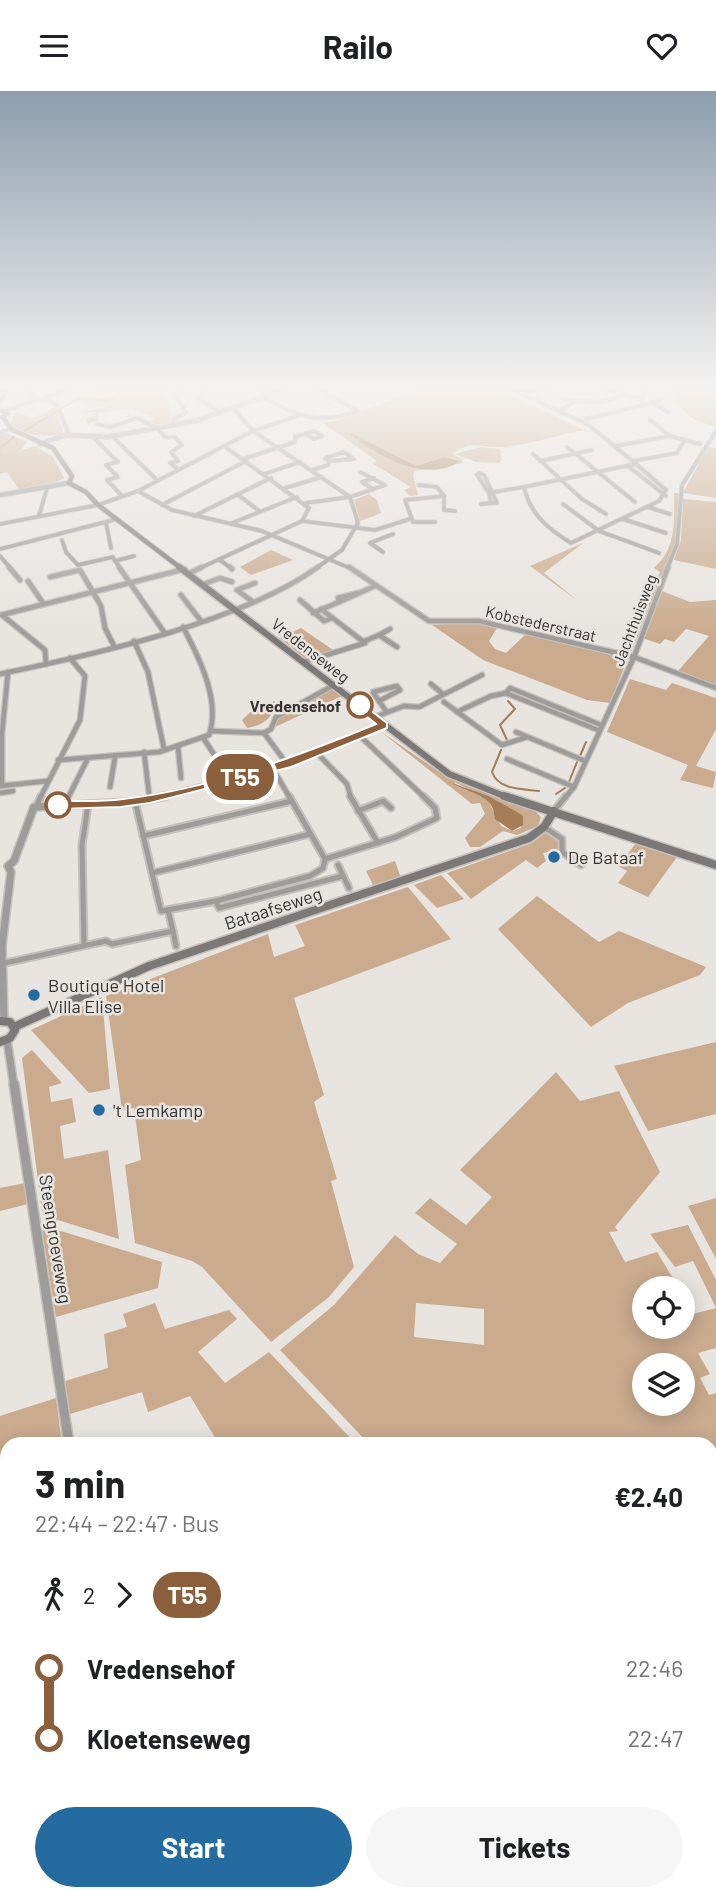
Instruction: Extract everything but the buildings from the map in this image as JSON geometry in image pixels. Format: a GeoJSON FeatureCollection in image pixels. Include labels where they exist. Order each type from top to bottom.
{"type":"FeatureCollection","features":[{"type":"Feature","properties":{"kind":"main road"},"geometry":{"type":"LineString","coordinates":[[68,470],[72,476],[69,483]]}},
{"type":"Feature","properties":{"kind":"main road","name":"Vredenseweg"},"geometry":{"type":"LineString","coordinates":[[69,483],[86,492],[99,505],[237,609],[433,764],[467,783],[716,865]]}},
{"type":"Feature","properties":{"kind":"main road"},"geometry":{"type":"LineString","coordinates":[[544,827],[554,811]]}},
{"type":"Feature","properties":{"kind":"main road","name":"Bataafseweg"},"geometry":{"type":"LineString","coordinates":[[14,1027],[140,969],[529,838],[544,827]]}},
{"type":"Feature","properties":{"kind":"main road"},"geometry":{"type":"LineString","coordinates":[[2,1021],[14,1027],[14,1033],[3,1041]]}},
{"type":"Feature","properties":{"kind":"street"},"geometry":{"type":"LineString","coordinates":[[111,470],[114,474],[103,477],[121,495]]}},
{"type":"Feature","properties":{"kind":"street"},"geometry":{"type":"LineString","coordinates":[[147,470],[157,480]]}},
{"type":"Feature","properties":{"kind":"street"},"geometry":{"type":"LineString","coordinates":[[0,524],[99,505],[138,491],[175,470]]}},
{"type":"Feature","properties":{"kind":"street"},"geometry":{"type":"LineString","coordinates":[[162,505],[225,470]]}},
{"type":"Feature","properties":{"kind":"street"},"geometry":{"type":"LineString","coordinates":[[259,470],[306,503],[309,508],[302,521]]}},
{"type":"Feature","properties":{"kind":"street"},"geometry":{"type":"LineString","coordinates":[[264,474],[275,470]]}},
{"type":"Feature","properties":{"kind":"street"},"geometry":{"type":"LineString","coordinates":[[0,674],[134,641],[237,609],[330,559],[349,543],[357,528],[358,518],[350,497],[314,470]]}},
{"type":"Feature","properties":{"kind":"street"},"geometry":{"type":"LineString","coordinates":[[551,470],[587,502],[607,514]]}},
{"type":"Feature","properties":{"kind":"street"},"geometry":{"type":"LineString","coordinates":[[494,492],[604,470]]}},
{"type":"Feature","properties":{"kind":"street"},"geometry":{"type":"LineString","coordinates":[[634,470],[666,496]]}},
{"type":"Feature","properties":{"kind":"street"},"geometry":{"type":"LineString","coordinates":[[645,470],[663,486],[666,496]]}},
{"type":"Feature","properties":{"kind":"street","name":"Jachthuisweg"},"geometry":{"type":"LineString","coordinates":[[554,811],[574,787],[599,727],[608,715],[634,657],[677,544],[682,485],[692,470]]}},
{"type":"Feature","properties":{"kind":"street"},"geometry":{"type":"LineString","coordinates":[[306,503],[350,497],[385,485],[360,472]]}},
{"type":"Feature","properties":{"kind":"street"},"geometry":{"type":"LineString","coordinates":[[596,472],[635,502]]}},
{"type":"Feature","properties":{"kind":"street"},"geometry":{"type":"LineString","coordinates":[[481,504],[491,504],[497,503],[484,475],[477,474],[489,493],[491,504]]}},
{"type":"Feature","properties":{"kind":"street"},"geometry":{"type":"LineString","coordinates":[[285,488],[322,477]]}},
{"type":"Feature","properties":{"kind":"street"},"geometry":{"type":"LineString","coordinates":[[194,516],[271,478]]}},
{"type":"Feature","properties":{"kind":"street"},"geometry":{"type":"LineString","coordinates":[[373,489],[362,482],[374,478]]}},
{"type":"Feature","properties":{"kind":"street"},"geometry":{"type":"LineString","coordinates":[[0,495],[69,483]]}},
{"type":"Feature","properties":{"kind":"street"},"geometry":{"type":"LineString","coordinates":[[419,485],[433,484],[444,496],[444,510],[455,511]]}},
{"type":"Feature","properties":{"kind":"street"},"geometry":{"type":"LineString","coordinates":[[524,487],[525,498],[535,516],[566,540],[577,542],[666,496]]}},
{"type":"Feature","properties":{"kind":"street"},"geometry":{"type":"LineString","coordinates":[[39,516],[47,488]]}},
{"type":"Feature","properties":{"kind":"street","name":"Kobstederstraat"},"geometry":{"type":"LineString","coordinates":[[138,491],[162,505],[194,516],[270,534],[330,559],[350,568],[429,621],[470,620],[634,657],[716,688]]}},
{"type":"Feature","properties":{"kind":"street"},"geometry":{"type":"LineString","coordinates":[[237,495],[258,510]]}},
{"type":"Feature","properties":{"kind":"street"},"geometry":{"type":"LineString","coordinates":[[435,522],[415,523],[410,519],[405,500],[444,496]]}},
{"type":"Feature","properties":{"kind":"street"},"geometry":{"type":"LineString","coordinates":[[258,510],[297,497]]}},
{"type":"Feature","properties":{"kind":"street"},"geometry":{"type":"LineString","coordinates":[[563,504],[599,531],[659,553]]}},
{"type":"Feature","properties":{"kind":"street"},"geometry":{"type":"LineString","coordinates":[[648,507],[670,514]]}},
{"type":"Feature","properties":{"kind":"street"},"geometry":{"type":"LineString","coordinates":[[229,524],[259,514],[258,510]]}},
{"type":"Feature","properties":{"kind":"street"},"geometry":{"type":"LineString","coordinates":[[0,549],[60,538],[117,519]]}},
{"type":"Feature","properties":{"kind":"street"},"geometry":{"type":"LineString","coordinates":[[1,614],[129,582],[187,571],[220,560],[302,521],[357,528],[384,528],[410,519]]}},
{"type":"Feature","properties":{"kind":"street"},"geometry":{"type":"LineString","coordinates":[[623,519],[666,533]]}},
{"type":"Feature","properties":{"kind":"street"},"geometry":{"type":"LineString","coordinates":[[106,523],[111,548]]}},
{"type":"Feature","properties":{"kind":"street"},"geometry":{"type":"LineString","coordinates":[[384,528],[401,539]]}},
{"type":"Feature","properties":{"kind":"street"},"geometry":{"type":"LineString","coordinates":[[383,552],[370,543],[393,534]]}},
{"type":"Feature","properties":{"kind":"street"},"geometry":{"type":"LineString","coordinates":[[60,538],[101,606],[114,646]]}},
{"type":"Feature","properties":{"kind":"street"},"geometry":{"type":"LineString","coordinates":[[0,556],[20,580]]}},
{"type":"Feature","properties":{"kind":"street"},"geometry":{"type":"LineString","coordinates":[[78,565],[113,557],[164,632]]}},
{"type":"Feature","properties":{"kind":"street"},"geometry":{"type":"LineString","coordinates":[[115,561],[134,557]]}},
{"type":"Feature","properties":{"kind":"street"},"geometry":{"type":"LineString","coordinates":[[220,560],[232,569]]}},
{"type":"Feature","properties":{"kind":"street"},"geometry":{"type":"LineString","coordinates":[[50,577],[80,570]]}},
{"type":"Feature","properties":{"kind":"street"},"geometry":{"type":"LineString","coordinates":[[204,584],[220,578],[232,582]]}},
{"type":"Feature","properties":{"kind":"street"},"geometry":{"type":"LineString","coordinates":[[28,581],[43,603]]}},
{"type":"Feature","properties":{"kind":"street"},"geometry":{"type":"LineString","coordinates":[[253,602],[237,590],[255,583]]}},
{"type":"Feature","properties":{"kind":"street"},"geometry":{"type":"LineString","coordinates":[[313,613],[339,601],[338,598],[375,586]]}},
{"type":"Feature","properties":{"kind":"street"},"geometry":{"type":"LineString","coordinates":[[181,594],[201,621]]}},
{"type":"Feature","properties":{"kind":"street"},"geometry":{"type":"LineString","coordinates":[[300,600],[324,621],[332,618]]}},
{"type":"Feature","properties":{"kind":"street"},"geometry":{"type":"LineString","coordinates":[[321,609],[365,641]]}},
{"type":"Feature","properties":{"kind":"street"},"geometry":{"type":"LineString","coordinates":[[1,614],[45,650],[46,664]]}},
{"type":"Feature","properties":{"kind":"street"},"geometry":{"type":"LineString","coordinates":[[184,627],[193,643],[209,698],[212,731]]}},
{"type":"Feature","properties":{"kind":"street"},"geometry":{"type":"LineString","coordinates":[[304,662],[325,653],[340,654],[390,629]]}},
{"type":"Feature","properties":{"kind":"street"},"geometry":{"type":"LineString","coordinates":[[379,635],[397,647]]}},
{"type":"Feature","properties":{"kind":"street"},"geometry":{"type":"LineString","coordinates":[[134,641],[148,672],[164,749]]}},
{"type":"Feature","properties":{"kind":"street"},"geometry":{"type":"LineString","coordinates":[[2,1021],[0,964],[5,896],[11,872],[4,866],[14,861],[30,814],[80,720],[85,696],[85,676],[71,658]]}},
{"type":"Feature","properties":{"kind":"street"},"geometry":{"type":"LineString","coordinates":[[8,672],[2,734],[1,786],[47,781]]}},
{"type":"Feature","properties":{"kind":"street"},"geometry":{"type":"LineString","coordinates":[[374,717],[404,705],[419,706],[482,675]]}},
{"type":"Feature","properties":{"kind":"street"},"geometry":{"type":"LineString","coordinates":[[431,684],[443,694]]}},
{"type":"Feature","properties":{"kind":"street"},"geometry":{"type":"LineString","coordinates":[[58,760],[88,760],[177,747],[204,739],[212,731],[264,733],[271,729],[276,717],[334,685]]}},
{"type":"Feature","properties":{"kind":"street"},"geometry":{"type":"LineString","coordinates":[[379,701],[400,690],[392,685],[373,692],[379,701],[386,711]]}},
{"type":"Feature","properties":{"kind":"street"},"geometry":{"type":"LineString","coordinates":[[457,712],[508,691],[599,727]]}},
{"type":"Feature","properties":{"kind":"street"},"geometry":{"type":"LineString","coordinates":[[444,702],[502,745],[513,744],[527,737]]}},
{"type":"Feature","properties":{"kind":"street"},"geometry":{"type":"LineString","coordinates":[[37,805],[135,801],[287,765],[384,725]]}},
{"type":"Feature","properties":{"kind":"street"},"geometry":{"type":"LineString","coordinates":[[516,732],[585,761]]}},
{"type":"Feature","properties":{"kind":"street"},"geometry":{"type":"LineString","coordinates":[[264,733],[287,765]]}},
{"type":"Feature","properties":{"kind":"street"},"geometry":{"type":"LineString","coordinates":[[325,859],[378,843],[432,823],[437,818],[438,811],[360,736]]}},
{"type":"Feature","properties":{"kind":"street"},"geometry":{"type":"LineString","coordinates":[[204,739],[226,773]]}},
{"type":"Feature","properties":{"kind":"street"},"geometry":{"type":"LineString","coordinates":[[177,747],[181,778]]}},
{"type":"Feature","properties":{"kind":"street"},"geometry":{"type":"LineString","coordinates":[[144,752],[149,793]]}},
{"type":"Feature","properties":{"kind":"street"},"geometry":{"type":"LineString","coordinates":[[318,754],[347,784],[358,811],[378,843]]}},
{"type":"Feature","properties":{"kind":"street"},"geometry":{"type":"LineString","coordinates":[[110,787],[115,757]]}},
{"type":"Feature","properties":{"kind":"street"},"geometry":{"type":"LineString","coordinates":[[507,759],[574,787]]}},
{"type":"Feature","properties":{"kind":"street"},"geometry":{"type":"LineString","coordinates":[[68,798],[88,760]]}},
{"type":"Feature","properties":{"kind":"street"},"geometry":{"type":"LineString","coordinates":[[135,801],[161,911],[216,901],[297,880],[318,873],[323,868],[325,859],[273,769]]}},
{"type":"Feature","properties":{"kind":"street"},"geometry":{"type":"LineString","coordinates":[[0,793],[13,791]]}},
{"type":"Feature","properties":{"kind":"street"},"geometry":{"type":"LineString","coordinates":[[143,836],[292,801]]}},
{"type":"Feature","properties":{"kind":"street"},"geometry":{"type":"LineString","coordinates":[[358,811],[383,801],[391,808]]}},
{"type":"Feature","properties":{"kind":"street"},"geometry":{"type":"LineString","coordinates":[[84,945],[82,845],[88,805]]}},
{"type":"Feature","properties":{"kind":"street"},"geometry":{"type":"LineString","coordinates":[[544,827],[562,839]]}},
{"type":"Feature","properties":{"kind":"street"},"geometry":{"type":"LineString","coordinates":[[565,830],[560,850],[581,865]]}},
{"type":"Feature","properties":{"kind":"street"},"geometry":{"type":"LineString","coordinates":[[152,873],[310,834]]}},
{"type":"Feature","properties":{"kind":"street"},"geometry":{"type":"LineString","coordinates":[[338,865],[349,888]]}},
{"type":"Feature","properties":{"kind":"street"},"geometry":{"type":"LineString","coordinates":[[216,901],[219,908],[343,876]]}},
{"type":"Feature","properties":{"kind":"street"},"geometry":{"type":"LineString","coordinates":[[297,880],[300,887]]}},
{"type":"Feature","properties":{"kind":"street"},"geometry":{"type":"LineString","coordinates":[[168,910],[176,946]]}},
{"type":"Feature","properties":{"kind":"street"},"geometry":{"type":"LineString","coordinates":[[0,964],[84,945],[106,941],[112,944],[173,931]]}},
{"type":"Feature","properties":{"kind":"street","name":"Steengroeveweg"},"geometry":{"type":"LineString","coordinates":[[3,1041],[68,1437]]}},
{"type":"Feature","properties":{"kind":"shaded area"},"geometry":{"type":"Polygon","coordinates":[[[0,470],[60,470],[64,478],[55,483],[19,489],[7,472],[0,474],[0,470]]]}},
{"type":"Feature","properties":{"kind":"shaded area"},"geometry":{"type":"Polygon","coordinates":[[[384,470],[418,470],[413,475],[418,495],[410,496],[404,490],[411,487],[384,470]]]}},
{"type":"Feature","properties":{"kind":"shaded area"},"geometry":{"type":"Polygon","coordinates":[[[695,470],[716,470],[716,498],[683,493],[695,470]]]}},
{"type":"Feature","properties":{"kind":"shaded area"},"geometry":{"type":"Polygon","coordinates":[[[674,493],[679,493],[675,544],[630,655],[625,654],[660,572],[654,568],[670,543],[674,524],[674,493]]]}},
{"type":"Feature","properties":{"kind":"shaded area"},"geometry":{"type":"Polygon","coordinates":[[[369,494],[377,500],[381,513],[360,521],[354,500],[369,494]]]}},
{"type":"Feature","properties":{"kind":"shaded area"},"geometry":{"type":"Polygon","coordinates":[[[683,499],[716,502],[716,569],[674,560],[681,540],[683,499]]]}},
{"type":"Feature","properties":{"kind":"shaded area"},"geometry":{"type":"Polygon","coordinates":[[[583,543],[544,573],[578,601],[530,566],[583,543]]]}},
{"type":"Feature","properties":{"kind":"shaded area"},"geometry":{"type":"Polygon","coordinates":[[[271,550],[293,560],[251,575],[240,567],[271,550]]]}},
{"type":"Feature","properties":{"kind":"shaded area"},"geometry":{"type":"Polygon","coordinates":[[[662,591],[690,602],[716,600],[716,687],[677,672],[709,636],[686,629],[674,642],[665,639],[660,644],[642,638],[662,591]]]}},
{"type":"Feature","properties":{"kind":"shaded area"},"geometry":{"type":"Polygon","coordinates":[[[470,622],[497,628],[489,641],[495,649],[506,653],[526,634],[628,658],[610,703],[587,700],[483,660],[432,625],[470,622]]]}},
{"type":"Feature","properties":{"kind":"shaded area"},"geometry":{"type":"Polygon","coordinates":[[[301,628],[333,650],[306,659],[280,638],[301,628]]]}},
{"type":"Feature","properties":{"kind":"shaded area"},"geometry":{"type":"Polygon","coordinates":[[[630,679],[666,690],[672,683],[716,698],[716,729],[696,766],[716,772],[713,788],[680,780],[688,765],[607,732],[630,679]]]}},
{"type":"Feature","properties":{"kind":"shaded area"},"geometry":{"type":"Polygon","coordinates":[[[333,688],[342,696],[275,727],[275,721],[281,715],[333,688]]]}},
{"type":"Feature","properties":{"kind":"shaded area"},"geometry":{"type":"Polygon","coordinates":[[[275,701],[267,720],[247,728],[242,720],[258,705],[275,701]]]}},
{"type":"Feature","properties":{"kind":"shaded area"},"geometry":{"type":"Polygon","coordinates":[[[380,731],[448,778],[531,807],[541,817],[538,826],[517,835],[503,831],[480,847],[470,847],[465,838],[485,814],[480,803],[472,804],[380,731]],[[454,782],[458,787],[487,798],[501,826],[512,831],[521,828],[519,813],[454,782]]]}},
{"type":"Feature","properties":{"kind":"shaded area"},"geometry":{"type":"Polygon","coordinates":[[[452,783],[488,796],[519,813],[523,816],[523,825],[512,831],[495,819],[494,810],[486,799],[452,783]]]}},
{"type":"Feature","properties":{"kind":"shaded area"},"geometry":{"type":"Polygon","coordinates":[[[549,830],[560,839],[558,850],[543,853],[546,861],[537,868],[526,860],[471,899],[447,873],[532,843],[549,830]]]}},
{"type":"Feature","properties":{"kind":"shaded area"},"geometry":{"type":"Polygon","coordinates":[[[637,842],[677,857],[648,897],[618,883],[627,871],[618,866],[637,842]]]}},
{"type":"Feature","properties":{"kind":"shaded area"},"geometry":{"type":"Polygon","coordinates":[[[395,861],[401,878],[374,887],[366,871],[395,861]]]}},
{"type":"Feature","properties":{"kind":"shaded area"},"geometry":{"type":"Polygon","coordinates":[[[441,875],[464,899],[437,908],[414,885],[441,875]]]}},
{"type":"Feature","properties":{"kind":"shaded area"},"geometry":{"type":"Polygon","coordinates":[[[408,887],[451,939],[294,998],[324,1095],[314,1102],[337,1179],[331,1181],[354,1267],[329,1297],[271,1342],[202,1267],[192,1261],[135,1243],[125,1165],[141,1160],[134,1108],[122,1110],[106,996],[268,934],[274,957],[305,946],[295,925],[408,887]]]}},
{"type":"Feature","properties":{"kind":"shaded area"},"geometry":{"type":"Polygon","coordinates":[[[537,896],[599,942],[619,931],[706,967],[700,975],[628,1003],[591,1027],[498,929],[537,896]]]}},
{"type":"Feature","properties":{"kind":"shaded area"},"geometry":{"type":"Polygon","coordinates":[[[102,997],[110,1089],[89,1093],[31,1030],[102,997]]]}},
{"type":"Feature","properties":{"kind":"shaded area"},"geometry":{"type":"Polygon","coordinates":[[[716,1042],[716,1114],[648,1131],[614,1066],[716,1042]]]}},
{"type":"Feature","properties":{"kind":"shaded area"},"geometry":{"type":"Polygon","coordinates":[[[32,1050],[62,1083],[49,1087],[51,1102],[72,1098],[76,1122],[60,1126],[64,1159],[108,1150],[119,1239],[48,1217],[42,1211],[22,1058],[32,1050]]]}},
{"type":"Feature","properties":{"kind":"shaded area"},"geometry":{"type":"Polygon","coordinates":[[[556,1072],[580,1101],[619,1091],[660,1172],[615,1227],[618,1231],[609,1232],[625,1262],[657,1252],[672,1276],[632,1276],[632,1339],[695,1339],[695,1313],[716,1308],[716,1348],[698,1353],[710,1374],[700,1378],[709,1395],[716,1393],[716,1437],[362,1437],[280,1350],[334,1305],[395,1235],[418,1254],[440,1263],[457,1244],[415,1213],[430,1198],[466,1225],[492,1197],[460,1170],[556,1072]],[[416,1303],[414,1337],[484,1345],[484,1309],[416,1303]]]}},
{"type":"Feature","properties":{"kind":"shaded area"},"geometry":{"type":"Polygon","coordinates":[[[25,1183],[28,1204],[0,1211],[0,1188],[25,1183]]]}},
{"type":"Feature","properties":{"kind":"shaded area"},"geometry":{"type":"Polygon","coordinates":[[[716,1198],[716,1259],[688,1206],[716,1198]]]}},
{"type":"Feature","properties":{"kind":"shaded area"},"geometry":{"type":"Polygon","coordinates":[[[688,1225],[716,1280],[716,1308],[693,1261],[675,1267],[650,1234],[688,1225]]]}},
{"type":"Feature","properties":{"kind":"shaded area"},"geometry":{"type":"Polygon","coordinates":[[[51,1228],[162,1262],[158,1288],[56,1317],[42,1230],[51,1228]]]}},
{"type":"Feature","properties":{"kind":"shaded area"},"geometry":{"type":"Polygon","coordinates":[[[155,1303],[165,1329],[229,1310],[237,1319],[198,1352],[225,1383],[269,1352],[349,1437],[215,1437],[190,1396],[148,1412],[142,1392],[70,1414],[65,1381],[108,1368],[104,1334],[127,1327],[123,1314],[155,1303]]]}},
{"type":"Feature","properties":{"kind":"shaded area"},"geometry":{"type":"Polygon","coordinates":[[[56,1398],[61,1437],[0,1437],[0,1416],[56,1398]]]}},
{"type":"Feature","properties":{"kind":"waterway"},"geometry":{"type":"LineString","coordinates":[[515,694],[594,725]]}},
{"type":"Feature","properties":{"kind":"waterway"},"geometry":{"type":"LineString","coordinates":[[507,740],[500,725],[515,709],[508,701]]}},
{"type":"Feature","properties":{"kind":"waterway"},"geometry":{"type":"LineString","coordinates":[[580,756],[586,742]]}},
{"type":"Feature","properties":{"kind":"waterway"},"geometry":{"type":"LineString","coordinates":[[501,750],[492,772],[495,778],[505,785],[539,791]]}},
{"type":"Feature","properties":{"kind":"waterway"},"geometry":{"type":"LineString","coordinates":[[569,782],[577,762]]}},
{"type":"Feature","properties":{"kind":"waterway"},"geometry":{"type":"LineString","coordinates":[[556,794],[565,788]]}},
{"type":"Feature","properties":{"kind":"bus line","name":"T55"},"geometry":{"type":"LineString","coordinates":[[58,805],[121,803],[150,799],[287,765],[384,725],[360,705]]}},
{"type":"Feature","properties":{"kind":"place","name":"Vredensehof"},"geometry":{"type":"Point","coordinates":[360,705]}},
{"type":"Feature","properties":{"kind":"place","name":"De Bataaf"},"geometry":{"type":"Point","coordinates":[554,857]}},
{"type":"Feature","properties":{"kind":"place","name":"Boutique Hotel Villa Elise"},"geometry":{"type":"Point","coordinates":[34,995]}},
{"type":"Feature","properties":{"kind":"place","name":"'t Lemkamp"},"geometry":{"type":"Point","coordinates":[99,1110]}}]}
